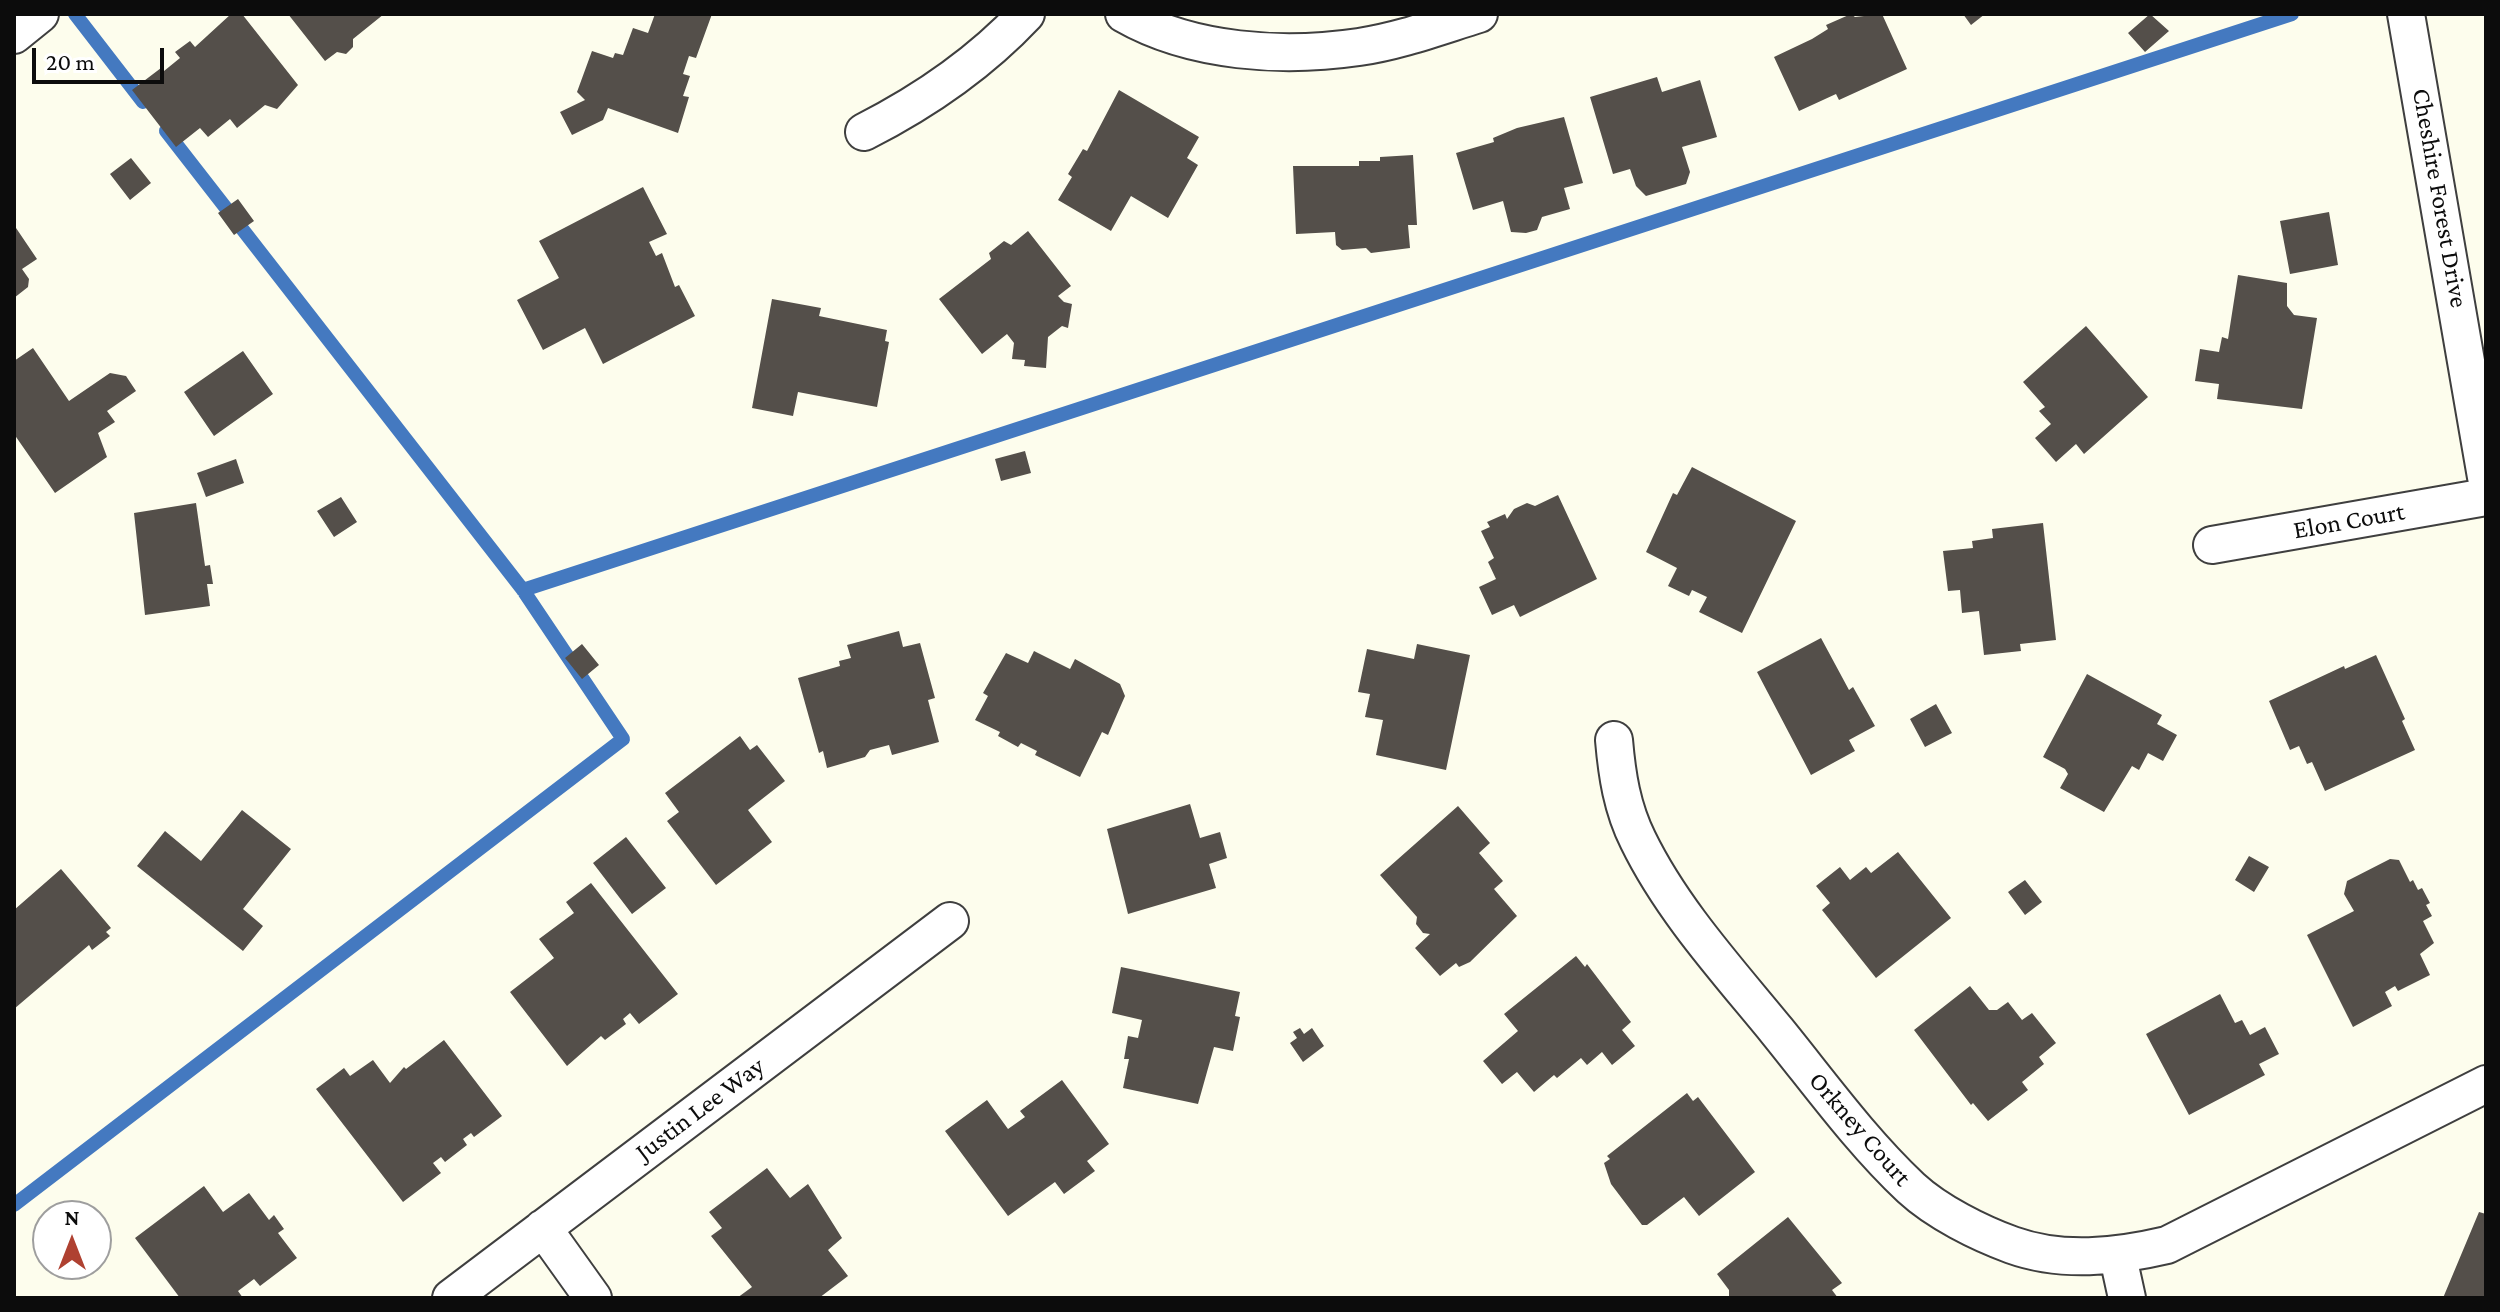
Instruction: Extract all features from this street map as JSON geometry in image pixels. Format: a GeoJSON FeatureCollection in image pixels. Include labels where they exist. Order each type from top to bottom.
{"type":"FeatureCollection","features":[{"type":"Feature","properties":{"kind":"street"},"geometry":{"type":"LineString","coordinates":[[14,35],[40,14]]}},
{"type":"Feature","properties":{"kind":"street"},"geometry":{"type":"LineString","coordinates":[[864,132],[903,112],[962,74],[1026,14]]}},
{"type":"Feature","properties":{"kind":"street"},"geometry":{"type":"LineString","coordinates":[[1124,14],[1190,39],[1248,50],[1305,52],[1362,47],[1479,14]]}},
{"type":"Feature","properties":{"kind":"street","name":"Cheshire Forest Drive"},"geometry":{"type":"LineString","coordinates":[[2406,14],[2486,477]]}},
{"type":"Feature","properties":{"kind":"street","name":"Elon Court"},"geometry":{"type":"LineString","coordinates":[[2212,545],[2486,497]]}},
{"type":"Feature","properties":{"kind":"street","name":"Orkney Court"},"geometry":{"type":"LineString","coordinates":[[1614,740],[1618,785],[1637,839],[1658,875],[1708,946],[1860,1134],[1913,1190],[1959,1220],[2012,1245],[2046,1253],[2118,1257],[2167,1245],[2486,1084]]}},
{"type":"Feature","properties":{"kind":"street","name":"Justin Lee Way"},"geometry":{"type":"LineString","coordinates":[[451,1298],[950,921]]}},
{"type":"Feature","properties":{"kind":"street"},"geometry":{"type":"LineString","coordinates":[[543,1228],[593,1298]]}},
{"type":"Feature","properties":{"kind":"street"},"geometry":{"type":"LineString","coordinates":[[2118,1257],[2127,1298]]}},
{"type":"Feature","properties":{"kind":"building"},"geometry":{"type":"Polygon","coordinates":[[[231,14],[242,14],[298,85],[277,109],[265,105],[237,128],[230,119],[208,137],[200,128],[176,147],[132,90],[161,68],[164,71],[180,58],[175,52],[190,41],[195,47],[231,14]]]}},
{"type":"Feature","properties":{"kind":"building"},"geometry":{"type":"Polygon","coordinates":[[[288,14],[384,14],[353,39],[353,47],[346,54],[337,52],[325,61],[288,14]]]}},
{"type":"Feature","properties":{"kind":"building"},"geometry":{"type":"Polygon","coordinates":[[[655,14],[712,14],[696,58],[689,56],[683,74],[690,76],[683,96],[689,97],[678,133],[608,108],[603,120],[572,135],[560,112],[585,100],[577,92],[592,51],[613,58],[615,53],[623,55],[633,28],[648,33],[655,14]]]}},
{"type":"Feature","properties":{"kind":"building"},"geometry":{"type":"Polygon","coordinates":[[[1851,14],[1855,17],[1882,14],[1907,69],[1839,100],[1836,94],[1799,111],[1774,57],[1812,39],[1828,29],[1826,25],[1851,14]]]}},
{"type":"Feature","properties":{"kind":"building"},"geometry":{"type":"Polygon","coordinates":[[[1963,14],[1985,14],[1971,25],[1963,14]]]}},
{"type":"Feature","properties":{"kind":"building"},"geometry":{"type":"Polygon","coordinates":[[[2150,14],[2169,31],[2145,52],[2128,33],[2150,14]]]}},
{"type":"Feature","properties":{"kind":"building"},"geometry":{"type":"Polygon","coordinates":[[[1657,77],[1662,92],[1700,80],[1717,137],[1682,147],[1690,172],[1686,184],[1646,196],[1636,186],[1630,169],[1613,174],[1590,97],[1657,77]]]}},
{"type":"Feature","properties":{"kind":"building"},"geometry":{"type":"Polygon","coordinates":[[[1119,90],[1199,137],[1187,158],[1198,165],[1168,218],[1131,196],[1111,231],[1058,200],[1072,177],[1068,174],[1083,149],[1087,151],[1119,90]]]}},
{"type":"Feature","properties":{"kind":"building"},"geometry":{"type":"Polygon","coordinates":[[[1564,117],[1583,183],[1564,188],[1570,209],[1542,217],[1537,230],[1526,233],[1511,232],[1503,201],[1473,210],[1456,153],[1494,142],[1493,138],[1517,128],[1564,117]]]}},
{"type":"Feature","properties":{"kind":"building"},"geometry":{"type":"Polygon","coordinates":[[[1413,155],[1417,225],[1408,225],[1410,248],[1371,253],[1366,248],[1342,250],[1336,245],[1335,232],[1296,234],[1293,166],[1359,166],[1359,161],[1413,155]]]}},
{"type":"Feature","properties":{"kind":"building"},"geometry":{"type":"Polygon","coordinates":[[[131,158],[151,183],[130,200],[110,174],[131,158]]]}},
{"type":"Feature","properties":{"kind":"building"},"geometry":{"type":"Polygon","coordinates":[[[643,187],[667,234],[649,242],[656,256],[662,253],[675,287],[679,285],[695,316],[603,364],[585,328],[543,350],[517,300],[559,278],[539,241],[643,187]]]}},
{"type":"Feature","properties":{"kind":"building"},"geometry":{"type":"Polygon","coordinates":[[[238,199],[254,221],[234,235],[218,213],[238,199]]]}},
{"type":"Feature","properties":{"kind":"building"},"geometry":{"type":"Polygon","coordinates":[[[2329,212],[2338,265],[2290,274],[2280,221],[2329,212]]]}},
{"type":"Feature","properties":{"kind":"building"},"geometry":{"type":"Polygon","coordinates":[[[14,225],[37,259],[22,269],[29,279],[28,287],[14,298],[14,225]]]}},
{"type":"Feature","properties":{"kind":"building"},"geometry":{"type":"Polygon","coordinates":[[[1028,231],[1071,286],[1058,296],[1072,304],[1068,328],[1062,326],[1048,337],[1046,368],[1024,366],[1025,360],[1012,359],[1014,343],[1007,334],[982,354],[939,299],[991,259],[989,253],[1004,241],[1011,245],[1028,231]]]}},
{"type":"Feature","properties":{"kind":"building"},"geometry":{"type":"Polygon","coordinates":[[[2238,275],[2287,283],[2287,306],[2294,315],[2317,318],[2302,409],[2217,399],[2219,384],[2195,381],[2200,349],[2219,352],[2222,337],[2228,339],[2238,275]]]}},
{"type":"Feature","properties":{"kind":"building"},"geometry":{"type":"Polygon","coordinates":[[[772,299],[821,308],[819,316],[887,330],[885,341],[889,342],[877,407],[798,392],[793,416],[752,408],[772,299]]]}},
{"type":"Feature","properties":{"kind":"building"},"geometry":{"type":"Polygon","coordinates":[[[2086,326],[2148,397],[2084,454],[2076,444],[2056,462],[2035,438],[2051,424],[2039,411],[2045,407],[2023,382],[2086,326]]]}},
{"type":"Feature","properties":{"kind":"building"},"geometry":{"type":"Polygon","coordinates":[[[33,348],[69,401],[110,373],[126,376],[136,391],[107,411],[115,422],[98,433],[107,457],[55,493],[14,434],[14,361],[33,348]]]}},
{"type":"Feature","properties":{"kind":"building"},"geometry":{"type":"Polygon","coordinates":[[[243,351],[273,394],[214,436],[184,392],[243,351]]]}},
{"type":"Feature","properties":{"kind":"building"},"geometry":{"type":"Polygon","coordinates":[[[1025,451],[1031,473],[1001,481],[995,459],[1025,451]]]}},
{"type":"Feature","properties":{"kind":"building"},"geometry":{"type":"Polygon","coordinates":[[[236,459],[244,483],[206,497],[197,473],[236,459]]]}},
{"type":"Feature","properties":{"kind":"building"},"geometry":{"type":"Polygon","coordinates":[[[1692,467],[1796,521],[1742,633],[1699,612],[1707,597],[1692,590],[1689,596],[1668,586],[1677,568],[1646,552],[1673,493],[1677,495],[1692,467]]]}},
{"type":"Feature","properties":{"kind":"building"},"geometry":{"type":"Polygon","coordinates":[[[1558,495],[1597,579],[1520,617],[1514,605],[1492,615],[1479,587],[1496,579],[1488,562],[1494,558],[1481,531],[1490,527],[1487,522],[1505,514],[1507,519],[1514,509],[1527,503],[1535,506],[1558,495]]]}},
{"type":"Feature","properties":{"kind":"building"},"geometry":{"type":"Polygon","coordinates":[[[341,497],[357,522],[334,537],[317,511],[341,497]]]}},
{"type":"Feature","properties":{"kind":"building"},"geometry":{"type":"Polygon","coordinates":[[[196,503],[205,566],[210,565],[213,584],[207,584],[210,606],[145,615],[134,513],[196,503]]]}},
{"type":"Feature","properties":{"kind":"building"},"geometry":{"type":"Polygon","coordinates":[[[2043,523],[2056,640],[2020,644],[2021,651],[1984,655],[1979,611],[1962,613],[1960,590],[1948,591],[1943,551],[1973,548],[1972,541],[1993,538],[1992,529],[2043,523]]]}},
{"type":"Feature","properties":{"kind":"building"},"geometry":{"type":"Polygon","coordinates":[[[899,631],[903,647],[920,643],[935,698],[928,700],[939,742],[892,755],[889,745],[870,750],[865,757],[827,768],[823,751],[819,753],[798,678],[840,666],[839,661],[851,658],[847,645],[899,631]]]}},
{"type":"Feature","properties":{"kind":"building"},"geometry":{"type":"Polygon","coordinates":[[[1821,638],[1849,690],[1853,687],[1875,726],[1849,740],[1855,751],[1811,775],[1757,672],[1821,638]]]}},
{"type":"Feature","properties":{"kind":"building"},"geometry":{"type":"Polygon","coordinates":[[[582,644],[599,665],[582,679],[565,658],[582,644]]]}},
{"type":"Feature","properties":{"kind":"building"},"geometry":{"type":"Polygon","coordinates":[[[1417,644],[1470,655],[1446,770],[1376,755],[1383,720],[1365,717],[1370,694],[1358,692],[1367,649],[1414,659],[1417,644]]]}},
{"type":"Feature","properties":{"kind":"building"},"geometry":{"type":"Polygon","coordinates":[[[1034,651],[1070,669],[1075,659],[1120,684],[1125,696],[1108,735],[1102,732],[1080,777],[1035,755],[1037,751],[1021,743],[1018,747],[998,736],[1000,732],[975,720],[988,696],[983,693],[1006,653],[1028,663],[1034,651]]]}},
{"type":"Feature","properties":{"kind":"building"},"geometry":{"type":"Polygon","coordinates":[[[2376,655],[2405,719],[2402,721],[2415,750],[2325,791],[2312,762],[2307,764],[2299,746],[2290,750],[2269,701],[2344,666],[2345,669],[2376,655]]]}},
{"type":"Feature","properties":{"kind":"building"},"geometry":{"type":"Polygon","coordinates":[[[2087,674],[2162,715],[2157,724],[2177,735],[2163,761],[2148,753],[2139,770],[2132,766],[2104,812],[2060,788],[2068,774],[2065,769],[2043,757],[2087,674]]]}},
{"type":"Feature","properties":{"kind":"building"},"geometry":{"type":"Polygon","coordinates":[[[1936,704],[1952,733],[1925,747],[1910,719],[1936,704]]]}},
{"type":"Feature","properties":{"kind":"building"},"geometry":{"type":"Polygon","coordinates":[[[740,736],[750,750],[757,745],[785,781],[748,810],[772,842],[716,885],[667,821],[679,812],[665,793],[740,736]]]}},
{"type":"Feature","properties":{"kind":"building"},"geometry":{"type":"Polygon","coordinates":[[[1190,804],[1200,838],[1220,832],[1227,858],[1209,864],[1216,888],[1128,914],[1107,829],[1190,804]]]}},
{"type":"Feature","properties":{"kind":"building"},"geometry":{"type":"Polygon","coordinates":[[[1458,806],[1490,843],[1479,853],[1503,881],[1494,889],[1517,916],[1470,962],[1459,967],[1456,963],[1440,976],[1415,948],[1430,934],[1423,933],[1416,924],[1417,917],[1380,875],[1458,806]]]}},
{"type":"Feature","properties":{"kind":"building"},"geometry":{"type":"Polygon","coordinates":[[[242,810],[291,849],[243,909],[263,926],[243,951],[137,866],[165,831],[201,861],[242,810]]]}},
{"type":"Feature","properties":{"kind":"building"},"geometry":{"type":"Polygon","coordinates":[[[626,837],[666,888],[632,914],[593,863],[626,837]]]}},
{"type":"Feature","properties":{"kind":"building"},"geometry":{"type":"Polygon","coordinates":[[[1898,852],[1951,918],[1876,978],[1822,910],[1830,903],[1816,886],[1840,867],[1850,880],[1866,867],[1871,873],[1898,852]]]}},
{"type":"Feature","properties":{"kind":"building"},"geometry":{"type":"Polygon","coordinates":[[[2249,856],[2269,867],[2254,892],[2235,880],[2249,856]]]}},
{"type":"Feature","properties":{"kind":"building"},"geometry":{"type":"Polygon","coordinates":[[[2390,859],[2399,860],[2410,882],[2413,880],[2418,890],[2422,888],[2430,903],[2426,905],[2432,916],[2423,921],[2434,943],[2420,954],[2430,975],[2398,991],[2395,986],[2385,992],[2392,1006],[2353,1027],[2307,935],[2354,911],[2344,894],[2347,881],[2390,859]]]}},
{"type":"Feature","properties":{"kind":"building"},"geometry":{"type":"Polygon","coordinates":[[[61,869],[111,928],[106,932],[110,936],[92,950],[89,945],[14,1009],[14,910],[61,869]]]}},
{"type":"Feature","properties":{"kind":"building"},"geometry":{"type":"Polygon","coordinates":[[[2025,880],[2042,902],[2025,915],[2008,892],[2025,880]]]}},
{"type":"Feature","properties":{"kind":"building"},"geometry":{"type":"Polygon","coordinates":[[[591,883],[678,994],[639,1024],[630,1013],[623,1019],[626,1024],[605,1040],[601,1036],[567,1066],[510,992],[554,958],[539,939],[574,913],[566,902],[591,883]]]}},
{"type":"Feature","properties":{"kind":"building"},"geometry":{"type":"Polygon","coordinates":[[[1576,956],[1585,967],[1587,964],[1631,1022],[1622,1030],[1635,1046],[1612,1065],[1602,1052],[1587,1065],[1581,1058],[1534,1092],[1517,1072],[1502,1084],[1483,1061],[1518,1031],[1504,1014],[1576,956]]]}},
{"type":"Feature","properties":{"kind":"building"},"geometry":{"type":"Polygon","coordinates":[[[1121,967],[1240,992],[1235,1016],[1240,1017],[1233,1051],[1214,1047],[1198,1104],[1123,1088],[1129,1059],[1124,1059],[1128,1036],[1138,1038],[1142,1020],[1112,1013],[1121,967]]]}},
{"type":"Feature","properties":{"kind":"building"},"geometry":{"type":"Polygon","coordinates":[[[1970,986],[1989,1010],[1997,1010],[2008,1002],[2022,1020],[2032,1013],[2056,1043],[2039,1057],[2044,1064],[2022,1082],[2028,1090],[1988,1121],[1973,1103],[1971,1105],[1914,1030],[1970,986]]]}},
{"type":"Feature","properties":{"kind":"building"},"geometry":{"type":"Polygon","coordinates":[[[2220,994],[2235,1023],[2242,1020],[2250,1035],[2265,1027],[2279,1054],[2259,1064],[2265,1075],[2189,1115],[2146,1034],[2220,994]]]}},
{"type":"Feature","properties":{"kind":"building"},"geometry":{"type":"Polygon","coordinates":[[[1300,1028],[1304,1034],[1312,1028],[1324,1046],[1303,1062],[1290,1043],[1297,1038],[1293,1032],[1300,1028]]]}},
{"type":"Feature","properties":{"kind":"building"},"geometry":{"type":"Polygon","coordinates":[[[444,1040],[502,1116],[474,1137],[471,1133],[463,1139],[467,1145],[445,1162],[441,1157],[433,1163],[441,1173],[403,1202],[316,1089],[344,1068],[350,1076],[373,1060],[390,1083],[404,1067],[406,1069],[444,1040]]]}},
{"type":"Feature","properties":{"kind":"building"},"geometry":{"type":"Polygon","coordinates":[[[1062,1080],[1109,1144],[1087,1161],[1095,1171],[1064,1194],[1055,1182],[1008,1216],[945,1131],[987,1100],[1008,1129],[1025,1117],[1020,1111],[1062,1080]]]}},
{"type":"Feature","properties":{"kind":"building"},"geometry":{"type":"Polygon","coordinates":[[[1687,1093],[1693,1101],[1698,1097],[1755,1172],[1699,1216],[1684,1197],[1647,1225],[1642,1225],[1611,1184],[1604,1163],[1610,1159],[1607,1156],[1687,1093]]]}},
{"type":"Feature","properties":{"kind":"building"},"geometry":{"type":"Polygon","coordinates":[[[767,1168],[790,1198],[808,1184],[842,1238],[828,1250],[848,1276],[819,1298],[737,1298],[752,1287],[711,1236],[722,1228],[709,1212],[767,1168]]]}},
{"type":"Feature","properties":{"kind":"building"},"geometry":{"type":"Polygon","coordinates":[[[204,1186],[223,1212],[249,1193],[269,1220],[274,1215],[284,1229],[278,1233],[297,1258],[260,1286],[254,1279],[238,1291],[243,1298],[180,1298],[135,1238],[204,1186]]]}},
{"type":"Feature","properties":{"kind":"building"},"geometry":{"type":"Polygon","coordinates":[[[2479,1212],[2486,1214],[2486,1298],[2443,1298],[2479,1212]]]}},
{"type":"Feature","properties":{"kind":"building"},"geometry":{"type":"Polygon","coordinates":[[[1788,1217],[1842,1283],[1832,1290],[1838,1298],[1729,1298],[1729,1290],[1717,1274],[1788,1217]]]}},
{"type":"Feature","properties":{"kind":"waterway"},"geometry":{"type":"LineString","coordinates":[[75,14],[143,102]]}},
{"type":"Feature","properties":{"kind":"waterway"},"geometry":{"type":"LineString","coordinates":[[523,590],[2292,14]]}},
{"type":"Feature","properties":{"kind":"waterway"},"geometry":{"type":"LineString","coordinates":[[14,1205],[623,739],[523,590],[166,131]]}}]}
